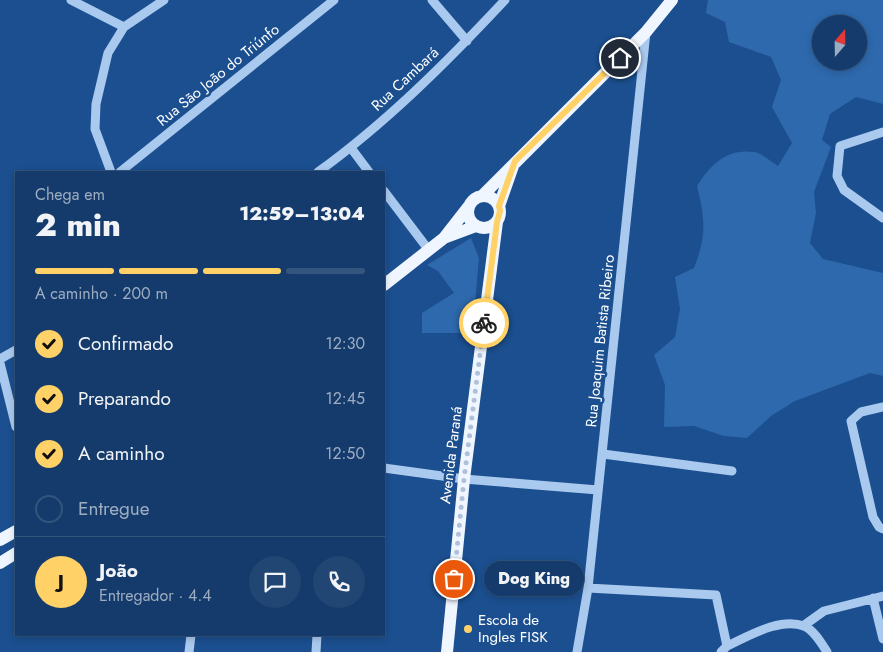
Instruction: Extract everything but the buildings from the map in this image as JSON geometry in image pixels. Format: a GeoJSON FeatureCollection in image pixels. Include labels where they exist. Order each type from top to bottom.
{"type":"FeatureCollection","features":[{"type":"Feature","properties":{"kind":"main road"},"geometry":{"type":"LineString","coordinates":[[444,238],[472,201],[482,196],[646,32],[667,2]]}},
{"type":"Feature","properties":{"kind":"main road"},"geometry":{"type":"LineString","coordinates":[[385,284],[444,238],[479,227],[493,226],[497,222],[500,211],[499,206],[515,161]]}},
{"type":"Feature","properties":{"kind":"main road"},"geometry":{"type":"LineString","coordinates":[[482,196],[492,198],[499,206]]}},
{"type":"Feature","properties":{"kind":"main road"},"geometry":{"type":"LineString","coordinates":[[468,206],[468,217],[479,227]]}},
{"type":"Feature","properties":{"kind":"main road","name":"Avenida Paraná"},"geometry":{"type":"LineString","coordinates":[[448,652],[464,479],[497,222]]}},
{"type":"Feature","properties":{"kind":"main road","name":"Avenida Paraná"},"geometry":{"type":"LineString","coordinates":[[479,227],[491,263]]}},
{"type":"Feature","properties":{"kind":"main road"},"geometry":{"type":"LineString","coordinates":[[0,540],[15,532]]}},
{"type":"Feature","properties":{"kind":"main road"},"geometry":{"type":"LineString","coordinates":[[0,563],[15,555]]}},
{"type":"Feature","properties":{"kind":"street"},"geometry":{"type":"LineString","coordinates":[[71,0],[124,27]]}},
{"type":"Feature","properties":{"kind":"street"},"geometry":{"type":"LineString","coordinates":[[111,171],[95,130],[96,104],[108,53],[124,27],[164,0]]}},
{"type":"Feature","properties":{"kind":"street","name":"Rua São João do Triúnfo"},"geometry":{"type":"LineString","coordinates":[[121,171],[334,0]]}},
{"type":"Feature","properties":{"kind":"street"},"geometry":{"type":"LineString","coordinates":[[432,0],[467,40]]}},
{"type":"Feature","properties":{"kind":"street","name":"Rua Cambará"},"geometry":{"type":"LineString","coordinates":[[319,171],[351,148],[467,40],[505,0]]}},
{"type":"Feature","properties":{"kind":"street","name":"Rua Joaquim Batista Ribeiro"},"geometry":{"type":"LineString","coordinates":[[577,652],[588,588],[603,454],[646,32]]}},
{"type":"Feature","properties":{"kind":"street"},"geometry":{"type":"LineString","coordinates":[[883,132],[840,146],[838,176],[844,190],[883,218]]}},
{"type":"Feature","properties":{"kind":"street"},"geometry":{"type":"LineString","coordinates":[[351,148],[369,171]]}},
{"type":"Feature","properties":{"kind":"street"},"geometry":{"type":"LineString","coordinates":[[385,192],[428,249]]}},
{"type":"Feature","properties":{"kind":"street"},"geometry":{"type":"LineString","coordinates":[[15,351],[0,361],[3,394],[15,424]]}},
{"type":"Feature","properties":{"kind":"street"},"geometry":{"type":"LineString","coordinates":[[883,407],[861,412],[851,422],[873,517],[879,527],[883,528]]}},
{"type":"Feature","properties":{"kind":"street"},"geometry":{"type":"LineString","coordinates":[[603,454],[732,471]]}},
{"type":"Feature","properties":{"kind":"street"},"geometry":{"type":"LineString","coordinates":[[385,468],[464,479],[598,490]]}},
{"type":"Feature","properties":{"kind":"street"},"geometry":{"type":"LineString","coordinates":[[588,588],[716,595],[724,649],[777,625],[807,628],[827,652]]}},
{"type":"Feature","properties":{"kind":"street"},"geometry":{"type":"LineString","coordinates":[[807,628],[824,611],[883,596]]}},
{"type":"Feature","properties":{"kind":"street"},"geometry":{"type":"LineString","coordinates":[[873,598],[883,639]]}},
{"type":"Feature","properties":{"kind":"street"},"geometry":{"type":"LineString","coordinates":[[189,652],[191,636]]}},
{"type":"Feature","properties":{"kind":"street"},"geometry":{"type":"LineString","coordinates":[[316,652],[317,636]]}},
{"type":"Feature","properties":{"kind":"shaded area"},"geometry":{"type":"Polygon","coordinates":[[[708,0],[883,0],[883,104],[856,97],[830,114],[822,140],[831,147],[814,192],[816,213],[810,243],[823,259],[883,273],[883,376],[870,373],[795,401],[771,416],[747,438],[724,436],[694,426],[664,427],[665,385],[654,355],[675,337],[680,309],[675,277],[694,268],[701,246],[703,218],[697,186],[714,165],[728,155],[744,151],[754,152],[778,166],[792,143],[772,107],[781,80],[771,57],[729,42],[725,22],[706,13],[708,0]]]}},
{"type":"Feature","properties":{"kind":"shaded area"},"geometry":{"type":"Polygon","coordinates":[[[471,238],[479,258],[473,327],[463,326],[463,333],[422,333],[422,313],[454,293],[438,271],[427,265],[471,238]]]}},
{"type":"Feature","properties":{"kind":"way so far"},"geometry":{"type":"LineString","coordinates":[[454,579],[464,479],[484,323]]}},
{"type":"Feature","properties":{"kind":"place","name":"Dog King"},"geometry":{"type":"Point","coordinates":[454,579]}},
{"type":"Feature","properties":{"kind":"place","name":"Escola de Ingles FISK"},"geometry":{"type":"Point","coordinates":[468,629]}},
{"type":"Feature","properties":{"kind":"route"},"geometry":{"type":"LineString","coordinates":[[484,323],[497,222],[500,217],[499,206],[515,161],[620,58]]}}]}
